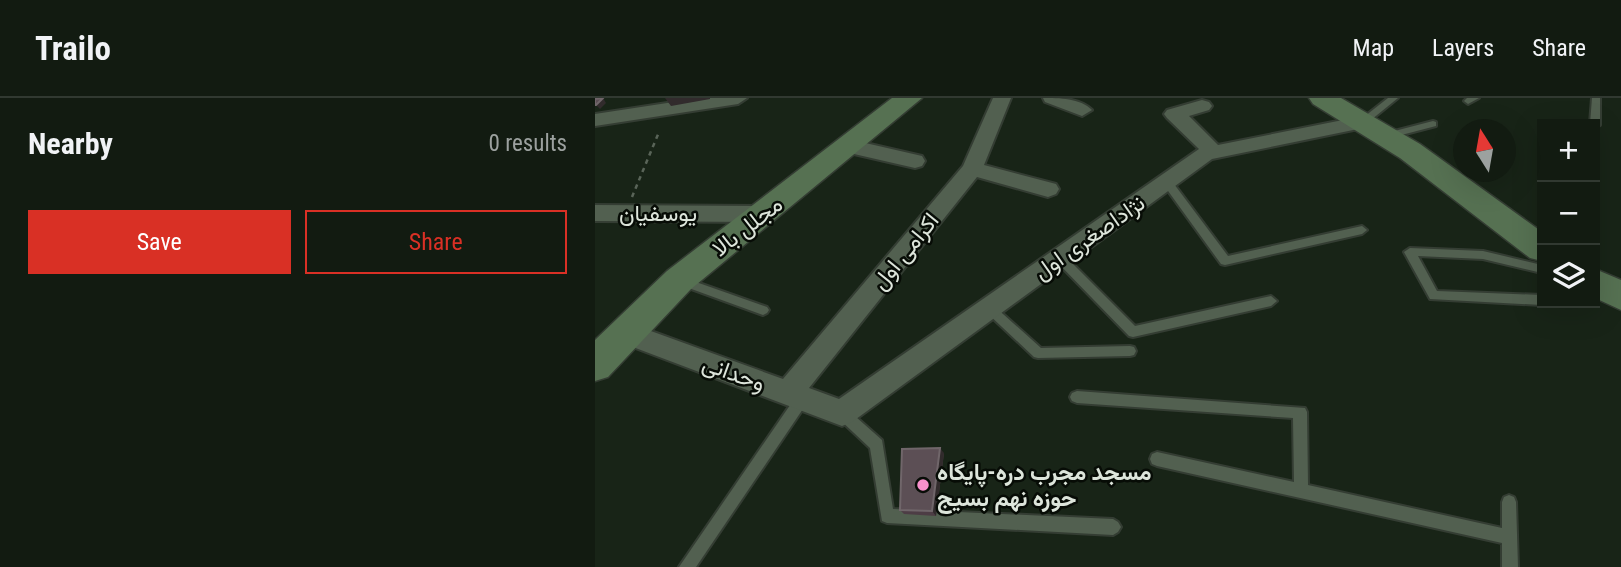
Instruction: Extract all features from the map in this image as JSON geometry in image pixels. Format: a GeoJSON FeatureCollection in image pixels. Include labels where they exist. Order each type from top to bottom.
{"type":"FeatureCollection","features":[{"type":"Feature","properties":{"kind":"street"},"geometry":{"type":"LineString","coordinates":[[595,120],[739,98]]}},
{"type":"Feature","properties":{"kind":"street","name":"مجلل بالا"},"geometry":{"type":"LineString","coordinates":[[595,365],[679,280],[909,98]]}},
{"type":"Feature","properties":{"kind":"street","name":"اکرامی اول"},"geometry":{"type":"LineString","coordinates":[[795,396],[972,169],[1002,98]]}},
{"type":"Feature","properties":{"kind":"street"},"geometry":{"type":"LineString","coordinates":[[1052,98],[1082,110]]}},
{"type":"Feature","properties":{"kind":"street"},"geometry":{"type":"LineString","coordinates":[[1322,98],[1451,180],[1537,245]]}},
{"type":"Feature","properties":{"kind":"street"},"geometry":{"type":"LineString","coordinates":[[1202,106],[1174,114],[1198,134],[1213,152]]}},
{"type":"Feature","properties":{"kind":"street","name":"نژاداصغری اول"},"geometry":{"type":"LineString","coordinates":[[842,413],[1206,154],[1374,129]]}},
{"type":"Feature","properties":{"kind":"street"},"geometry":{"type":"LineString","coordinates":[[848,146],[915,161]]}},
{"type":"Feature","properties":{"kind":"street"},"geometry":{"type":"LineString","coordinates":[[972,169],[1048,189]]}},
{"type":"Feature","properties":{"kind":"street","name":"یوسفیان"},"geometry":{"type":"LineString","coordinates":[[595,213],[762,214]]}},
{"type":"Feature","properties":{"kind":"street"},"geometry":{"type":"LineString","coordinates":[[1600,285],[1621,296]]}},
{"type":"Feature","properties":{"kind":"street","name":"وحدانی"},"geometry":{"type":"LineString","coordinates":[[626,333],[842,413]]}},
{"type":"Feature","properties":{"kind":"lane"},"geometry":{"type":"LineString","coordinates":[[1374,129],[1394,98]]}},
{"type":"Feature","properties":{"kind":"lane"},"geometry":{"type":"LineString","coordinates":[[1595,119],[1596,98]]}},
{"type":"Feature","properties":{"kind":"lane"},"geometry":{"type":"LineString","coordinates":[[1374,129],[1433,124]]}},
{"type":"Feature","properties":{"kind":"lane"},"geometry":{"type":"LineString","coordinates":[[1167,182],[1225,261],[1362,230]]}},
{"type":"Feature","properties":{"kind":"lane"},"geometry":{"type":"LineString","coordinates":[[1537,268],[1483,255],[1411,252],[1434,296],[1537,300]]}},
{"type":"Feature","properties":{"kind":"lane"},"geometry":{"type":"LineString","coordinates":[[1060,258],[1133,332],[1271,301]]}},
{"type":"Feature","properties":{"kind":"lane"},"geometry":{"type":"LineString","coordinates":[[679,280],[763,310]]}},
{"type":"Feature","properties":{"kind":"lane"},"geometry":{"type":"LineString","coordinates":[[989,308],[1038,353],[1130,351]]}},
{"type":"Feature","properties":{"kind":"lane"},"geometry":{"type":"LineString","coordinates":[[687,567],[795,396]]}},
{"type":"Feature","properties":{"kind":"lane"},"geometry":{"type":"LineString","coordinates":[[1077,397],[1300,412],[1301,491]]}},
{"type":"Feature","properties":{"kind":"lane"},"geometry":{"type":"LineString","coordinates":[[842,413],[877,445],[887,516],[1113,527]]}},
{"type":"Feature","properties":{"kind":"lane"},"geometry":{"type":"LineString","coordinates":[[1157,459],[1510,537]]}},
{"type":"Feature","properties":{"kind":"lane"},"geometry":{"type":"LineString","coordinates":[[1509,502],[1510,567]]}},
{"type":"Feature","properties":{"kind":"path"},"geometry":{"type":"LineString","coordinates":[[625,212],[659,132]]}},
{"type":"Feature","properties":{"kind":"building","name":"مسجد مجرب دره-پایگاه حوزه نهم بسیج"},"geometry":{"type":"Polygon","coordinates":[[[940,448],[932,511],[900,510],[902,449],[940,448]]]}},
{"type":"Feature","properties":{"kind":"place","name":"مسجد مجرب دره-پایگاه حوزه نهم بسیج"},"geometry":{"type":"Point","coordinates":[923,485]}}]}
